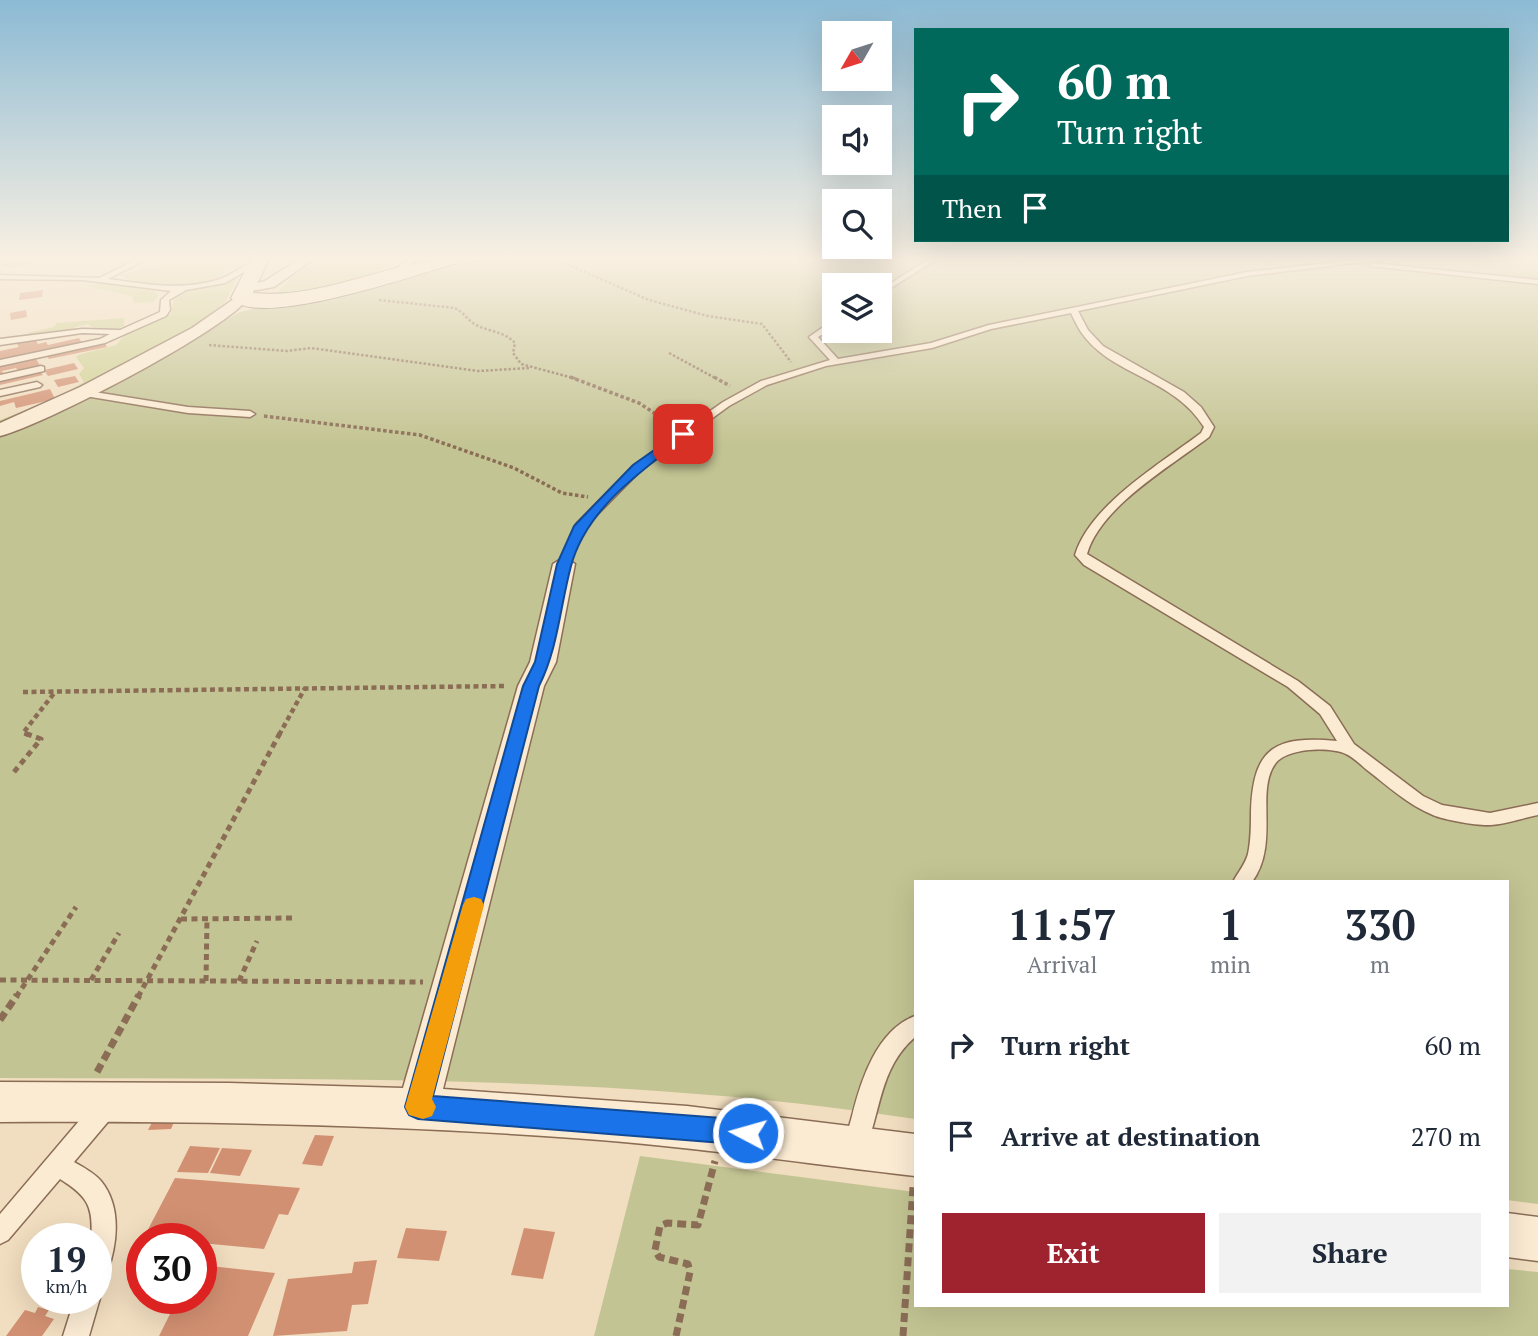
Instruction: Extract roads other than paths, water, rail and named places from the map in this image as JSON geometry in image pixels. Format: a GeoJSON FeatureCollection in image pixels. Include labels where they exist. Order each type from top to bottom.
{"type":"FeatureCollection","features":[{"type":"Feature","properties":{"kind":"street"},"geometry":{"type":"LineString","coordinates":[[0,430],[82,393],[212,321]]}},
{"type":"Feature","properties":{"kind":"street"},"geometry":{"type":"LineString","coordinates":[[418,1107],[454,982],[531,686],[543,662],[564,564]]}},
{"type":"Feature","properties":{"kind":"street"},"geometry":{"type":"LineString","coordinates":[[0,1102],[96,1100],[418,1107],[721,1129],[914,1155]]}},
{"type":"Feature","properties":{"kind":"street"},"geometry":{"type":"LineString","coordinates":[[1509,1235],[1538,1239]]}},
{"type":"Feature","properties":{"kind":"lane"},"geometry":{"type":"LineString","coordinates":[[0,363],[102,341],[146,321]]}},
{"type":"Feature","properties":{"kind":"lane"},"geometry":{"type":"LineString","coordinates":[[564,564],[580,526],[637,468],[743,393],[796,371],[877,357],[1019,321]]}},
{"type":"Feature","properties":{"kind":"lane"},"geometry":{"type":"LineString","coordinates":[[1078,321],[1080,328],[1097,346],[1194,406],[1209,427],[1205,435],[1157,469],[1096,524],[1081,547],[1081,555],[1088,562],[1293,684],[1325,710],[1349,748],[1383,776],[1439,811],[1490,819],[1538,809]]}},
{"type":"Feature","properties":{"kind":"lane"},"geometry":{"type":"LineString","coordinates":[[2,346],[82,331],[122,332]]}},
{"type":"Feature","properties":{"kind":"lane"},"geometry":{"type":"LineString","coordinates":[[822,331],[813,337],[836,362]]}},
{"type":"Feature","properties":{"kind":"lane"},"geometry":{"type":"LineString","coordinates":[[0,378],[41,369]]}},
{"type":"Feature","properties":{"kind":"lane"},"geometry":{"type":"LineString","coordinates":[[0,393],[37,385]]}},
{"type":"Feature","properties":{"kind":"lane"},"geometry":{"type":"LineString","coordinates":[[82,393],[179,408],[250,414]]}},
{"type":"Feature","properties":{"kind":"lane"},"geometry":{"type":"LineString","coordinates":[[1244,880],[1253,873],[1259,850],[1261,776],[1269,758],[1283,749],[1314,745],[1349,748]]}},
{"type":"Feature","properties":{"kind":"lane"},"geometry":{"type":"LineString","coordinates":[[856,1146],[873,1076],[901,1035],[914,1025]]}},
{"type":"Feature","properties":{"kind":"lane"},"geometry":{"type":"LineString","coordinates":[[0,1232],[57,1164],[96,1100]]}},
{"type":"Feature","properties":{"kind":"lane"},"geometry":{"type":"LineString","coordinates":[[57,1164],[94,1190],[102,1223]]}},
{"type":"Feature","properties":{"kind":"lane"},"geometry":{"type":"LineString","coordinates":[[76,1336],[83,1314]]}}]}
